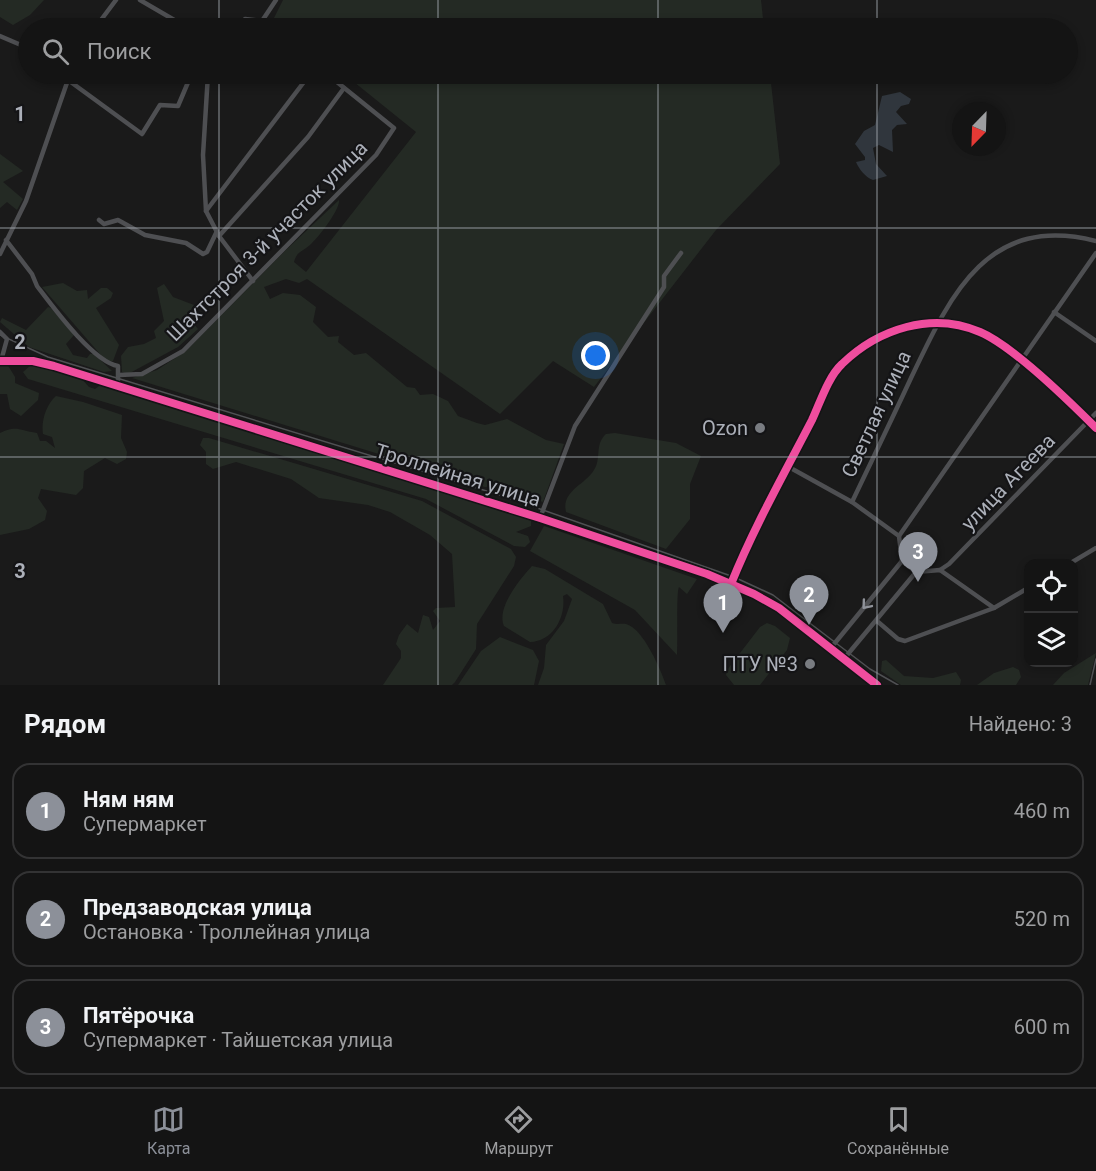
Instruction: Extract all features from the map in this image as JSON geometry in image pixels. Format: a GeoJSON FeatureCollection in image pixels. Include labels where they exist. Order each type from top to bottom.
{"type":"FeatureCollection","features":[{"type":"Feature","properties":{"kind":"street"},"geometry":{"type":"LineString","coordinates":[[102,18],[116,0]]}},
{"type":"Feature","properties":{"kind":"street"},"geometry":{"type":"LineString","coordinates":[[140,0],[171,18]]}},
{"type":"Feature","properties":{"kind":"street"},"geometry":{"type":"LineString","coordinates":[[264,18],[276,0]]}},
{"type":"Feature","properties":{"kind":"street"},"geometry":{"type":"LineString","coordinates":[[0,36],[18,44]]}},
{"type":"Feature","properties":{"kind":"street"},"geometry":{"type":"LineString","coordinates":[[0,254],[26,201],[67,84]]}},
{"type":"Feature","properties":{"kind":"street"},"geometry":{"type":"LineString","coordinates":[[73,84],[142,134],[160,105],[175,108],[179,105],[187,84]]}},
{"type":"Feature","properties":{"kind":"street"},"geometry":{"type":"LineString","coordinates":[[207,84],[203,155],[206,211],[218,233],[253,281]]}},
{"type":"Feature","properties":{"kind":"street"},"geometry":{"type":"LineString","coordinates":[[206,211],[302,84]]}},
{"type":"Feature","properties":{"kind":"street"},"geometry":{"type":"LineString","coordinates":[[99,220],[104,224],[118,220],[145,235],[186,243],[203,254],[207,252],[218,233],[308,137],[344,88],[339,84]]}},
{"type":"Feature","properties":{"kind":"street","name":"Шахтстроя 3-й участок улица"},"geometry":{"type":"LineString","coordinates":[[119,375],[142,374],[183,351],[376,155],[394,128],[344,88]]}},
{"type":"Feature","properties":{"kind":"street","name":"Светлая улица"},"geometry":{"type":"LineString","coordinates":[[852,502],[937,323],[955,292],[970,274],[999,250],[1041,237],[1062,236],[1096,241]]}},
{"type":"Feature","properties":{"kind":"street"},"geometry":{"type":"LineString","coordinates":[[6,240],[16,251],[51,304],[94,353],[105,362],[118,366],[118,386]]}},
{"type":"Feature","properties":{"kind":"street"},"geometry":{"type":"LineString","coordinates":[[540,518],[572,431],[664,287],[664,276],[671,263],[681,253]]}},
{"type":"Feature","properties":{"kind":"street"},"geometry":{"type":"LineString","coordinates":[[994,608],[940,570],[916,572],[902,561],[898,536],[1096,253]]}},
{"type":"Feature","properties":{"kind":"street"},"geometry":{"type":"LineString","coordinates":[[1054,312],[1096,341]]}},
{"type":"Feature","properties":{"kind":"street"},"geometry":{"type":"LineString","coordinates":[[731,584],[787,466],[840,366],[877,337],[897,329],[937,323],[981,333],[1020,359],[1096,428]]}},
{"type":"Feature","properties":{"kind":"street"},"geometry":{"type":"LineString","coordinates":[[0,332],[7,339],[1,361]]}},
{"type":"Feature","properties":{"kind":"street","name":"Троллейная улица"},"geometry":{"type":"LineString","coordinates":[[1,361],[40,363],[118,386],[540,518],[731,584],[779,608],[877,685]]}},
{"type":"Feature","properties":{"kind":"street","name":"улица Агеева"},"geometry":{"type":"LineString","coordinates":[[940,570],[957,556],[1096,413]]}},
{"type":"Feature","properties":{"kind":"street"},"geometry":{"type":"LineString","coordinates":[[787,466],[852,502],[898,536]]}},
{"type":"Feature","properties":{"kind":"street"},"geometry":{"type":"LineString","coordinates":[[1077,559],[1096,548]]}},
{"type":"Feature","properties":{"kind":"street"},"geometry":{"type":"LineString","coordinates":[[829,649],[902,561]]}},
{"type":"Feature","properties":{"kind":"street"},"geometry":{"type":"LineString","coordinates":[[843,660],[916,572]]}},
{"type":"Feature","properties":{"kind":"street"},"geometry":{"type":"LineString","coordinates":[[877,621],[898,639],[905,641],[994,608],[1024,591]]}},
{"type":"Feature","properties":{"kind":"shaded area"},"geometry":{"type":"Polygon","coordinates":[[[0,0],[44,0],[30,15],[18,18],[18,22],[13,25],[0,17],[0,0]]]}},
{"type":"Feature","properties":{"kind":"shaded area"},"geometry":{"type":"Polygon","coordinates":[[[283,0],[761,0],[763,18],[274,18],[283,0]]]}},
{"type":"Feature","properties":{"kind":"shaded area"},"geometry":{"type":"Polygon","coordinates":[[[356,84],[771,84],[780,164],[716,230],[594,387],[553,361],[500,414],[307,279],[299,283],[286,279],[264,287],[270,299],[283,293],[300,295],[316,307],[313,322],[328,337],[339,336],[338,342],[354,355],[366,353],[407,387],[415,388],[420,395],[433,394],[448,401],[458,416],[485,425],[507,419],[546,440],[564,444],[543,502],[499,486],[485,487],[132,378],[157,370],[186,351],[339,200],[336,210],[323,230],[295,258],[294,262],[306,272],[416,132],[356,84]]]}},
{"type":"Feature","properties":{"kind":"shaded area"},"geometry":{"type":"Polygon","coordinates":[[[900,92],[911,99],[909,104],[901,106],[896,112],[907,124],[897,125],[892,130],[893,152],[879,145],[873,148],[876,164],[887,176],[873,180],[865,175],[857,165],[856,162],[865,160],[865,157],[855,144],[864,131],[875,125],[882,96],[900,92]]]}},
{"type":"Feature","properties":{"kind":"shaded area"},"geometry":{"type":"Polygon","coordinates":[[[0,154],[23,171],[3,182],[23,199],[17,210],[7,202],[0,208],[0,154]]]}},
{"type":"Feature","properties":{"kind":"shaded area"},"geometry":{"type":"Polygon","coordinates":[[[63,283],[77,291],[87,290],[88,299],[101,288],[107,288],[113,293],[111,298],[96,308],[119,345],[113,361],[106,361],[42,287],[63,283]]]}},
{"type":"Feature","properties":{"kind":"shaded area"},"geometry":{"type":"Polygon","coordinates":[[[164,284],[173,297],[194,305],[187,316],[198,329],[178,347],[128,374],[122,372],[121,356],[128,347],[144,344],[156,338],[154,331],[164,321],[157,288],[164,284]]]}},
{"type":"Feature","properties":{"kind":"shaded area"},"geometry":{"type":"Polygon","coordinates":[[[48,307],[74,335],[66,344],[73,355],[87,358],[90,354],[94,354],[112,371],[104,372],[29,347],[0,322],[2,318],[26,330],[48,307]]]}},
{"type":"Feature","properties":{"kind":"shaded area"},"geometry":{"type":"Polygon","coordinates":[[[0,362],[7,364],[15,377],[15,383],[39,393],[38,400],[21,416],[10,409],[7,394],[0,394],[0,362]]]}},
{"type":"Feature","properties":{"kind":"shaded area"},"geometry":{"type":"Polygon","coordinates":[[[31,365],[80,377],[89,387],[95,389],[102,384],[444,488],[531,519],[531,526],[516,532],[528,536],[530,542],[525,547],[514,546],[426,499],[28,379],[23,372],[31,365]]]}},
{"type":"Feature","properties":{"kind":"shaded area"},"geometry":{"type":"Polygon","coordinates":[[[56,396],[122,415],[121,438],[127,452],[126,459],[117,464],[105,458],[84,471],[83,488],[76,495],[41,489],[38,498],[47,511],[45,520],[29,529],[0,535],[0,433],[14,429],[37,433],[40,441],[46,441],[55,448],[52,437],[43,434],[43,429],[47,409],[56,396]]]}},
{"type":"Feature","properties":{"kind":"shaded area"},"geometry":{"type":"Polygon","coordinates":[[[615,433],[676,443],[701,456],[690,484],[690,519],[666,549],[566,512],[565,505],[570,493],[594,470],[602,438],[606,434],[615,433]]]}},
{"type":"Feature","properties":{"kind":"shaded area"},"geometry":{"type":"Polygon","coordinates":[[[203,438],[422,501],[511,549],[516,557],[514,566],[477,624],[476,649],[455,682],[452,685],[383,685],[401,658],[401,651],[396,644],[407,624],[418,633],[423,615],[429,617],[433,630],[440,621],[433,611],[436,608],[455,607],[452,554],[430,535],[390,512],[368,505],[319,498],[291,479],[236,462],[213,469],[206,464],[206,452],[200,445],[203,438]]]}},
{"type":"Feature","properties":{"kind":"shaded area"},"geometry":{"type":"Polygon","coordinates":[[[544,526],[697,579],[687,594],[679,587],[677,655],[635,610],[530,551],[544,526]]]}},
{"type":"Feature","properties":{"kind":"shaded area"},"geometry":{"type":"Polygon","coordinates":[[[532,566],[545,569],[603,604],[612,623],[626,624],[639,633],[650,650],[666,685],[538,685],[544,668],[546,645],[564,621],[572,599],[567,594],[563,596],[562,611],[557,626],[546,637],[538,641],[530,642],[504,626],[503,611],[510,594],[532,566]]]}},
{"type":"Feature","properties":{"kind":"shaded area"},"geometry":{"type":"Polygon","coordinates":[[[767,623],[775,626],[790,638],[787,650],[760,685],[734,685],[726,675],[727,670],[760,627],[767,623]]]}},
{"type":"Feature","properties":{"kind":"shaded area"},"geometry":{"type":"Polygon","coordinates":[[[500,637],[533,650],[539,661],[534,685],[458,685],[481,651],[500,637]]]}},
{"type":"Feature","properties":{"kind":"shaded area"},"geometry":{"type":"Polygon","coordinates":[[[1096,653],[1088,685],[1053,685],[1064,673],[1078,667],[1078,664],[1096,653]]]}},
{"type":"Feature","properties":{"kind":"shaded area"},"geometry":{"type":"Polygon","coordinates":[[[886,660],[904,676],[933,678],[956,672],[961,680],[960,685],[901,685],[881,671],[882,661],[886,660]]]}},
{"type":"Feature","properties":{"kind":"shaded area"},"geometry":{"type":"Polygon","coordinates":[[[1013,667],[1019,670],[1021,677],[1016,685],[977,685],[994,673],[1013,667]]]}},
{"type":"Feature","properties":{"kind":"tram line"},"geometry":{"type":"LineString","coordinates":[[0,335],[48,357],[503,496],[734,577],[773,595],[870,669],[898,685]]}},
{"type":"Feature","properties":{"kind":"tram line"},"geometry":{"type":"LineString","coordinates":[[1090,685],[1096,659]]}},
{"type":"Feature","properties":{"kind":"cycle path"},"geometry":{"type":"LineString","coordinates":[[731,584],[759,521],[837,369],[856,352],[889,333],[906,327],[943,323],[980,332],[1024,362],[1096,428]]}},
{"type":"Feature","properties":{"kind":"cycle path"},"geometry":{"type":"LineString","coordinates":[[0,361],[33,361],[54,366],[540,518],[707,574],[754,594],[779,608],[877,685]]}},
{"type":"Feature","properties":{"kind":"place","name":"Ozon"},"geometry":{"type":"Point","coordinates":[760,428]}},
{"type":"Feature","properties":{"kind":"place","name":"Пятёрочка"},"geometry":{"type":"Point","coordinates":[918,582]}},
{"type":"Feature","properties":{"kind":"place","name":"Предзаводская улица"},"geometry":{"type":"Point","coordinates":[809,625]}},
{"type":"Feature","properties":{"kind":"place","name":"Ням ням"},"geometry":{"type":"Point","coordinates":[723,633]}},
{"type":"Feature","properties":{"kind":"place","name":"ПТУ №3"},"geometry":{"type":"Point","coordinates":[810,664]}}]}
